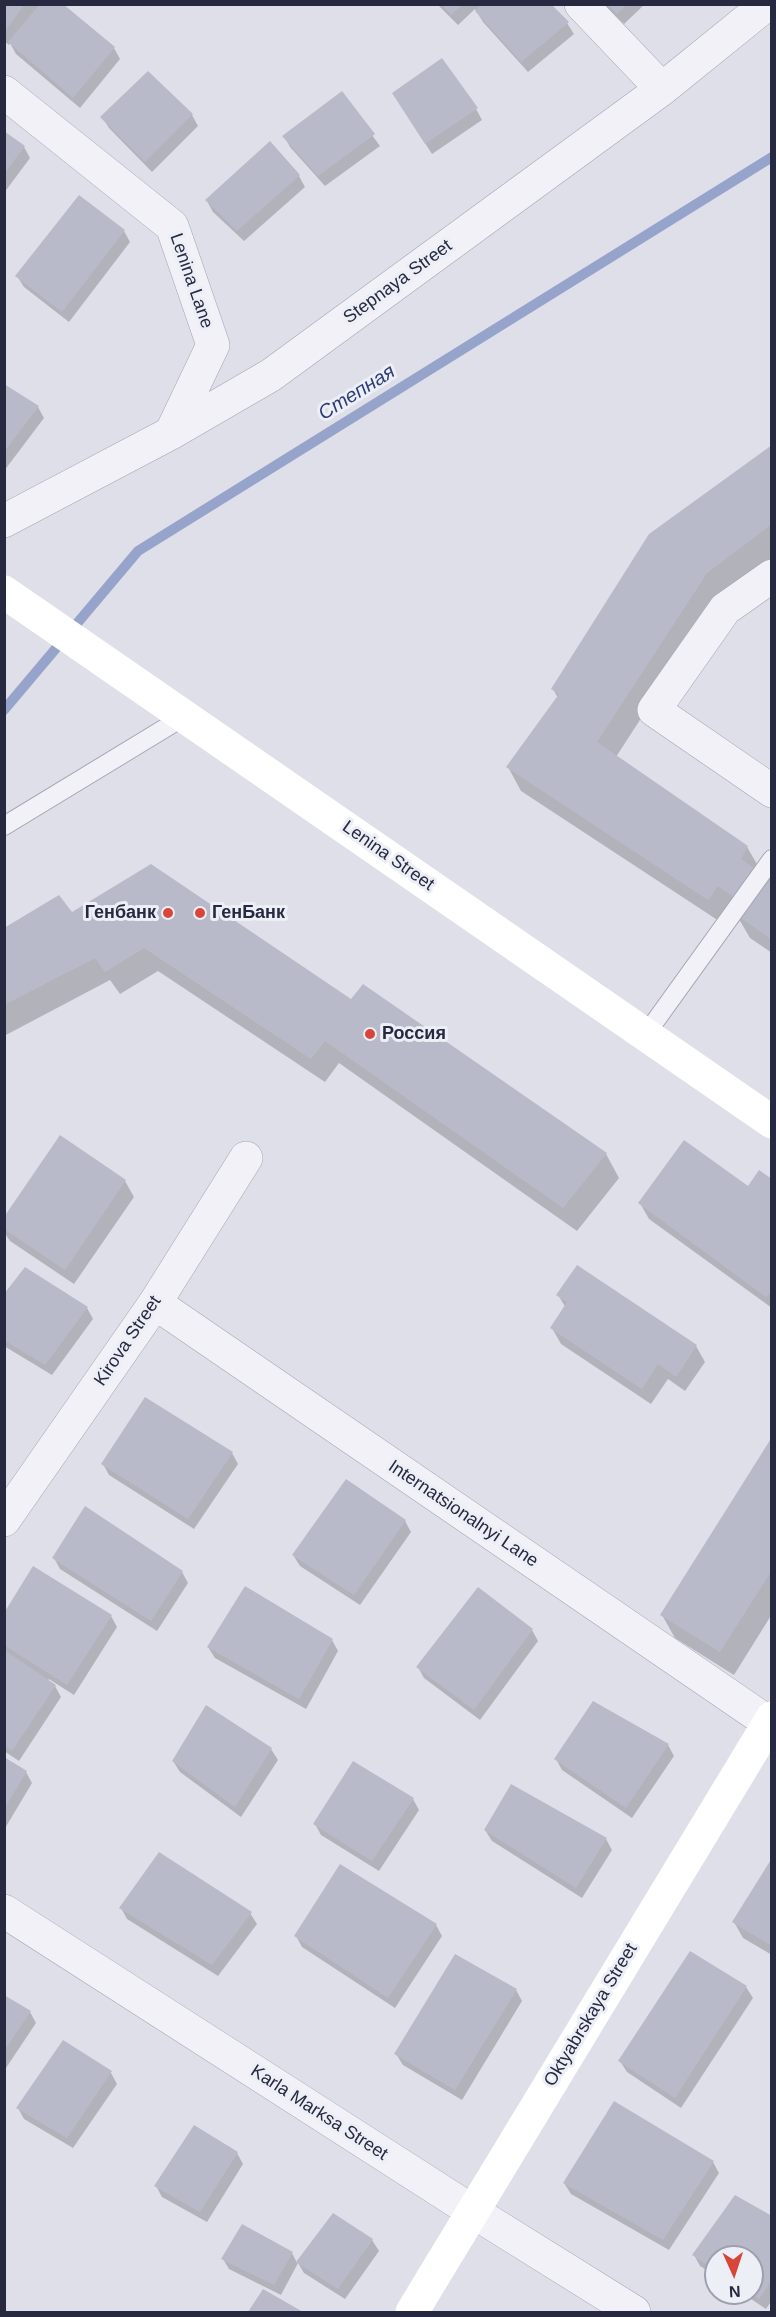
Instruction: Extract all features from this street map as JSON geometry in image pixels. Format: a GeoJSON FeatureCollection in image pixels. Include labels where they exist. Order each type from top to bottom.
{"type":"FeatureCollection","features":[{"type":"Feature","properties":{"kind":"main road","name":"Lenina Street"},"geometry":{"type":"LineString","coordinates":[[4,592],[771,1122]]}},
{"type":"Feature","properties":{"kind":"main road","name":"Oktyabrskaya Street"},"geometry":{"type":"LineString","coordinates":[[412,2313],[770,1722]]}},
{"type":"Feature","properties":{"kind":"street"},"geometry":{"type":"LineString","coordinates":[[581,4],[662,89]]}},
{"type":"Feature","properties":{"kind":"street","name":"Stepnaya Street"},"geometry":{"type":"LineString","coordinates":[[4,521],[171,433],[271,375],[662,89],[767,4]]}},
{"type":"Feature","properties":{"kind":"street","name":"Lenina Lane"},"geometry":{"type":"LineString","coordinates":[[4,92],[172,226],[213,345],[171,433]]}},
{"type":"Feature","properties":{"kind":"street"},"geometry":{"type":"LineString","coordinates":[[771,576],[725,609],[654,710],[771,790]]}},
{"type":"Feature","properties":{"kind":"street","name":"Kirova Street"},"geometry":{"type":"LineString","coordinates":[[4,1520],[155,1303],[246,1158]]}},
{"type":"Feature","properties":{"kind":"street","name":"Internatsionalnyi Lane"},"geometry":{"type":"LineString","coordinates":[[155,1303],[770,1722]]}},
{"type":"Feature","properties":{"kind":"street","name":"Karla Marksa Street"},"geometry":{"type":"LineString","coordinates":[[4,1911],[634,2313]]}},
{"type":"Feature","properties":{"kind":"lane"},"geometry":{"type":"LineString","coordinates":[[4,826],[185,716]]}},
{"type":"Feature","properties":{"kind":"lane"},"geometry":{"type":"LineString","coordinates":[[646,1034],[771,859]]}},
{"type":"Feature","properties":{"kind":"building"},"geometry":{"type":"Polygon","coordinates":[[[4,4],[25,4],[4,32],[4,4]]]}},
{"type":"Feature","properties":{"kind":"building"},"geometry":{"type":"Polygon","coordinates":[[[40,4],[63,4],[115,47],[73,98],[8,42],[40,4]]]}},
{"type":"Feature","properties":{"kind":"building"},"geometry":{"type":"Polygon","coordinates":[[[441,4],[463,4],[451,15],[441,4]]]}},
{"type":"Feature","properties":{"kind":"building"},"geometry":{"type":"Polygon","coordinates":[[[482,4],[551,4],[569,22],[521,62],[475,11],[482,4]]]}},
{"type":"Feature","properties":{"kind":"building"},"geometry":{"type":"Polygon","coordinates":[[[607,4],[628,4],[617,14],[607,4]]]}},
{"type":"Feature","properties":{"kind":"building"},"geometry":{"type":"Polygon","coordinates":[[[442,58],[478,108],[425,144],[392,93],[442,58]]]}},
{"type":"Feature","properties":{"kind":"building"},"geometry":{"type":"Polygon","coordinates":[[[148,71],[193,114],[145,162],[100,117],[148,71]]]}},
{"type":"Feature","properties":{"kind":"building"},"geometry":{"type":"Polygon","coordinates":[[[342,91],[375,134],[318,176],[282,136],[342,91]]]}},
{"type":"Feature","properties":{"kind":"building"},"geometry":{"type":"Polygon","coordinates":[[[4,131],[25,146],[4,174],[4,131]]]}},
{"type":"Feature","properties":{"kind":"building"},"geometry":{"type":"Polygon","coordinates":[[[270,141],[300,175],[237,231],[205,200],[270,141]]]}},
{"type":"Feature","properties":{"kind":"building"},"geometry":{"type":"Polygon","coordinates":[[[79,195],[125,230],[62,312],[15,276],[79,195]]]}},
{"type":"Feature","properties":{"kind":"building"},"geometry":{"type":"Polygon","coordinates":[[[4,384],[39,406],[4,452],[4,384]]]}},
{"type":"Feature","properties":{"kind":"building"},"geometry":{"type":"Polygon","coordinates":[[[772,445],[772,524],[707,573],[597,742],[748,846],[741,859],[758,871],[737,899],[718,886],[708,900],[506,767],[559,694],[551,689],[649,534],[772,445]]]}},
{"type":"Feature","properties":{"kind":"building"},"geometry":{"type":"Polygon","coordinates":[[[772,862],[772,940],[735,914],[772,862]]]}},
{"type":"Feature","properties":{"kind":"building"},"geometry":{"type":"Polygon","coordinates":[[[151,864],[351,999],[363,984],[607,1153],[563,1208],[325,1041],[311,1059],[144,948],[105,972],[95,958],[4,1005],[4,928],[59,895],[72,912],[151,864]]]}},
{"type":"Feature","properties":{"kind":"building"},"geometry":{"type":"Polygon","coordinates":[[[60,1135],[126,1180],[65,1270],[4,1229],[4,1217],[60,1135]]]}},
{"type":"Feature","properties":{"kind":"building"},"geometry":{"type":"Polygon","coordinates":[[[684,1140],[748,1186],[759,1170],[772,1179],[772,1290],[766,1297],[638,1203],[684,1140]]]}},
{"type":"Feature","properties":{"kind":"building"},"geometry":{"type":"Polygon","coordinates":[[[577,1265],[697,1345],[676,1377],[658,1364],[642,1389],[550,1328],[567,1302],[556,1295],[577,1265]]]}},
{"type":"Feature","properties":{"kind":"building"},"geometry":{"type":"Polygon","coordinates":[[[25,1267],[88,1307],[45,1365],[4,1340],[4,1294],[25,1267]]]}},
{"type":"Feature","properties":{"kind":"building"},"geometry":{"type":"Polygon","coordinates":[[[145,1397],[233,1452],[188,1519],[101,1464],[145,1397]]]}},
{"type":"Feature","properties":{"kind":"building"},"geometry":{"type":"Polygon","coordinates":[[[772,1437],[772,1570],[720,1652],[660,1615],[772,1437]]]}},
{"type":"Feature","properties":{"kind":"building"},"geometry":{"type":"Polygon","coordinates":[[[346,1479],[406,1520],[354,1595],[292,1555],[346,1479]]]}},
{"type":"Feature","properties":{"kind":"building"},"geometry":{"type":"Polygon","coordinates":[[[85,1506],[183,1571],[151,1621],[52,1558],[85,1506]]]}},
{"type":"Feature","properties":{"kind":"building"},"geometry":{"type":"Polygon","coordinates":[[[33,1566],[112,1615],[67,1685],[4,1645],[4,1613],[33,1566]]]}},
{"type":"Feature","properties":{"kind":"building"},"geometry":{"type":"Polygon","coordinates":[[[245,1586],[333,1639],[299,1699],[207,1647],[245,1586]]]}},
{"type":"Feature","properties":{"kind":"building"},"geometry":{"type":"Polygon","coordinates":[[[478,1587],[533,1629],[474,1710],[416,1667],[478,1587]]]}},
{"type":"Feature","properties":{"kind":"building"},"geometry":{"type":"Polygon","coordinates":[[[4,1650],[56,1685],[12,1751],[4,1745],[4,1650]]]}},
{"type":"Feature","properties":{"kind":"building"},"geometry":{"type":"Polygon","coordinates":[[[593,1701],[669,1744],[626,1808],[554,1759],[593,1701]]]}},
{"type":"Feature","properties":{"kind":"building"},"geometry":{"type":"Polygon","coordinates":[[[206,1705],[272,1748],[235,1807],[172,1761],[206,1705]]]}},
{"type":"Feature","properties":{"kind":"building"},"geometry":{"type":"Polygon","coordinates":[[[4,1757],[27,1771],[4,1809],[4,1757]]]}},
{"type":"Feature","properties":{"kind":"building"},"geometry":{"type":"Polygon","coordinates":[[[353,1761],[414,1798],[372,1861],[313,1824],[353,1761]]]}},
{"type":"Feature","properties":{"kind":"building"},"geometry":{"type":"Polygon","coordinates":[[[511,1784],[607,1838],[576,1888],[484,1830],[511,1784]]]}},
{"type":"Feature","properties":{"kind":"building"},"geometry":{"type":"Polygon","coordinates":[[[159,1852],[252,1912],[212,1965],[119,1908],[159,1852]]]}},
{"type":"Feature","properties":{"kind":"building"},"geometry":{"type":"Polygon","coordinates":[[[772,1858],[772,1946],[732,1922],[772,1858]]]}},
{"type":"Feature","properties":{"kind":"building"},"geometry":{"type":"Polygon","coordinates":[[[340,1864],[437,1924],[388,1998],[294,1936],[340,1864]]]}},
{"type":"Feature","properties":{"kind":"building"},"geometry":{"type":"Polygon","coordinates":[[[690,1951],[747,1986],[675,2098],[618,2061],[690,1951]]]}},
{"type":"Feature","properties":{"kind":"building"},"geometry":{"type":"Polygon","coordinates":[[[455,1954],[517,1989],[455,2090],[394,2054],[455,1954]]]}},
{"type":"Feature","properties":{"kind":"building"},"geometry":{"type":"Polygon","coordinates":[[[4,1995],[31,2011],[4,2051],[4,1995]]]}},
{"type":"Feature","properties":{"kind":"building"},"geometry":{"type":"Polygon","coordinates":[[[63,2040],[112,2071],[67,2138],[16,2108],[63,2040]]]}},
{"type":"Feature","properties":{"kind":"building"},"geometry":{"type":"Polygon","coordinates":[[[614,2101],[714,2161],[663,2240],[563,2183],[614,2101]]]}},
{"type":"Feature","properties":{"kind":"building"},"geometry":{"type":"Polygon","coordinates":[[[194,2125],[238,2152],[200,2212],[154,2186],[194,2125]]]}},
{"type":"Feature","properties":{"kind":"building"},"geometry":{"type":"Polygon","coordinates":[[[735,2195],[772,2216],[772,2280],[764,2292],[764,2245],[704,2245],[704,2262],[692,2255],[735,2195]]]}},
{"type":"Feature","properties":{"kind":"building"},"geometry":{"type":"Polygon","coordinates":[[[333,2213],[373,2239],[338,2289],[296,2262],[333,2213]]]}},
{"type":"Feature","properties":{"kind":"building"},"geometry":{"type":"Polygon","coordinates":[[[242,2224],[293,2252],[274,2285],[221,2259],[242,2224]]]}},
{"type":"Feature","properties":{"kind":"building"},"geometry":{"type":"Polygon","coordinates":[[[263,2289],[303,2312],[248,2312],[263,2289]]]}},
{"type":"Feature","properties":{"kind":"waterway","name":"Степная"},"geometry":{"type":"LineString","coordinates":[[4,710],[138,551],[772,157]]}},
{"type":"Feature","properties":{"kind":"place","name":"Генбанк"},"geometry":{"type":"Point","coordinates":[168,913]}},
{"type":"Feature","properties":{"kind":"place","name":"ГенБанк"},"geometry":{"type":"Point","coordinates":[200,913]}},
{"type":"Feature","properties":{"kind":"place","name":"Россия"},"geometry":{"type":"Point","coordinates":[370,1034]}}]}
